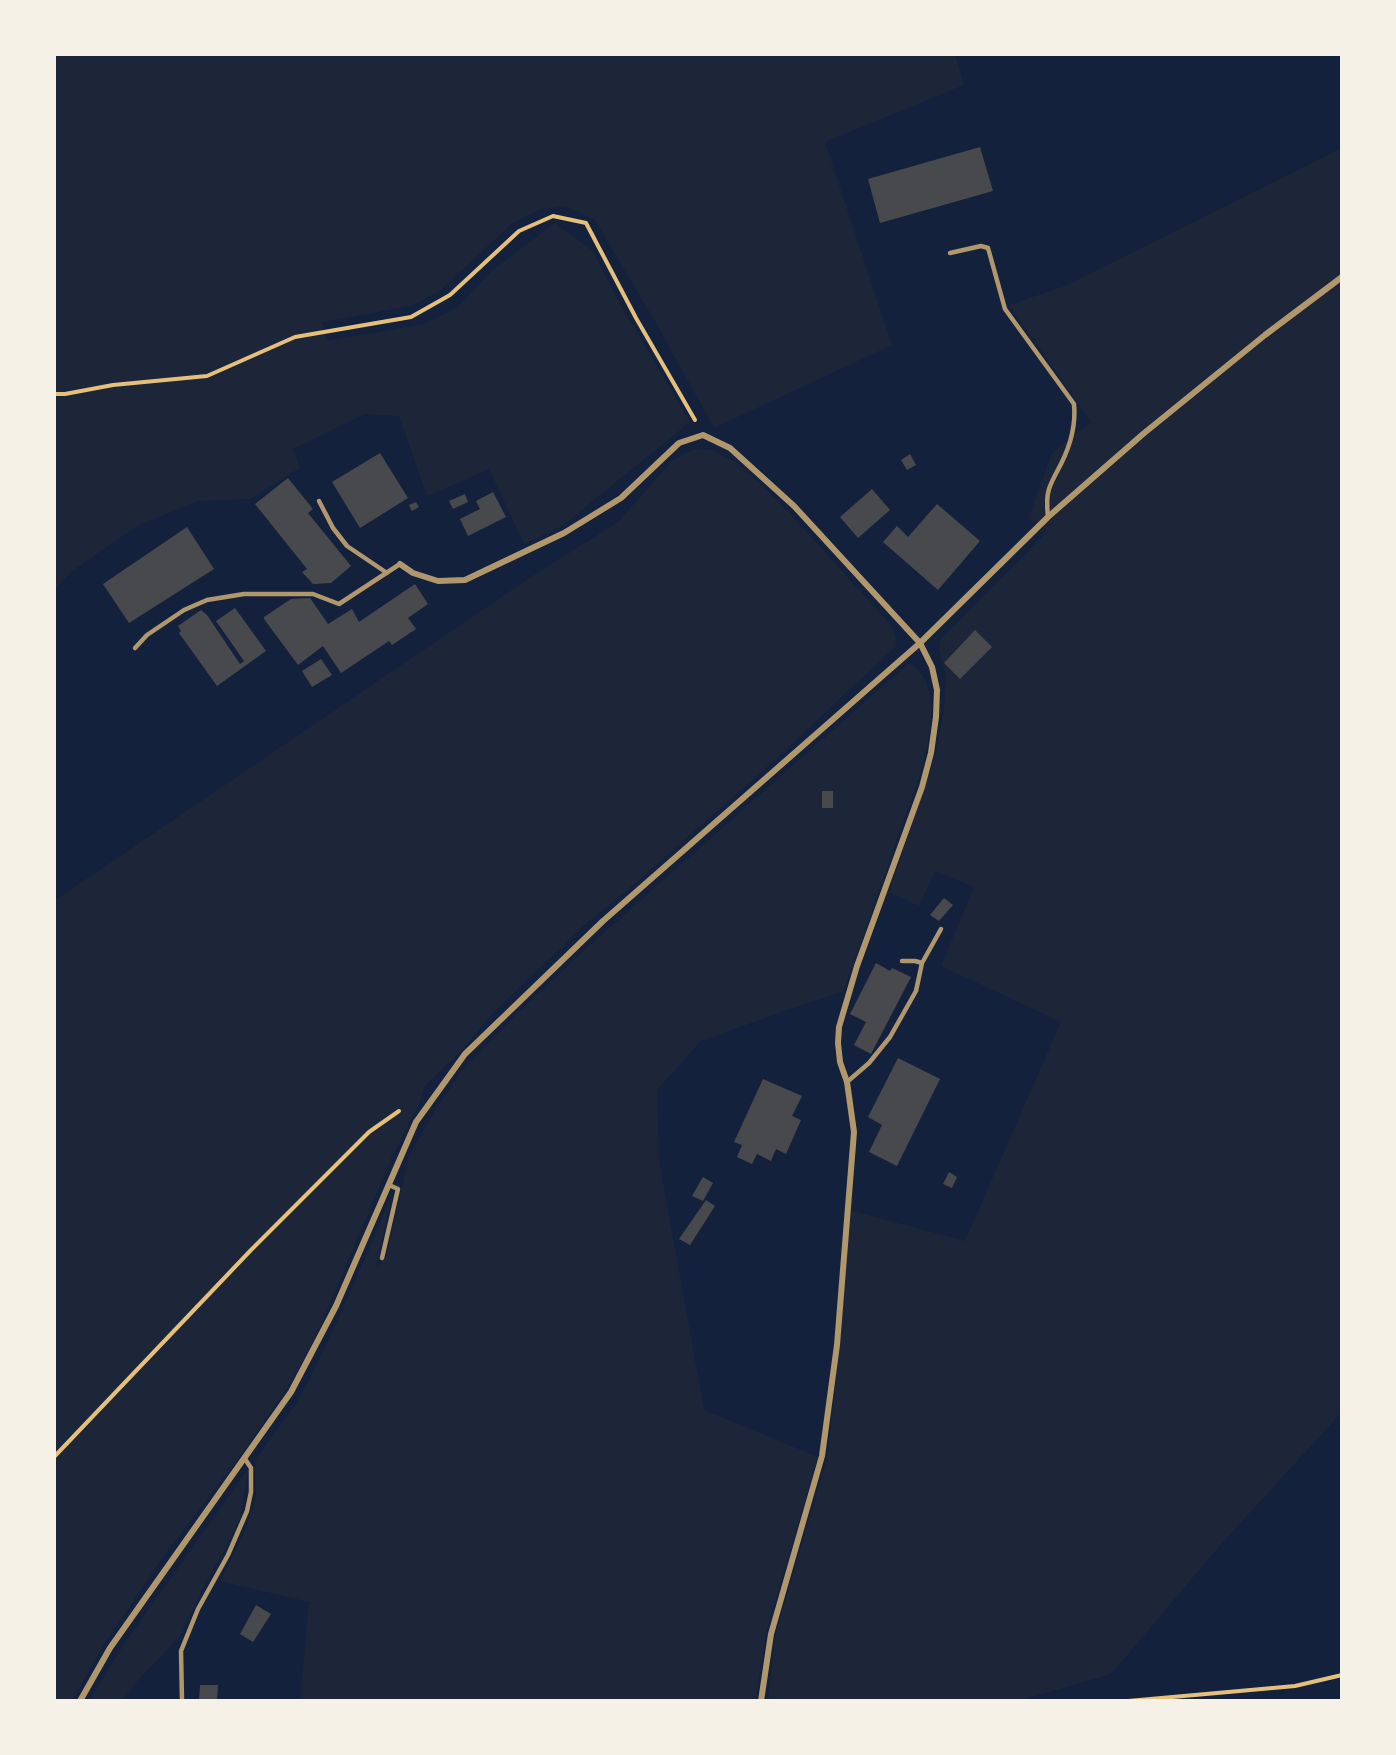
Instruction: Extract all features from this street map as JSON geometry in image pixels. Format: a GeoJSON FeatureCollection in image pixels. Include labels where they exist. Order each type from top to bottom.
{"type":"FeatureCollection","features":[{"type":"Feature","properties":{"kind":"street"},"geometry":{"type":"LineString","coordinates":[[80,1701],[110,1648],[291,1392],[336,1306],[416,1122],[465,1054],[603,921],[920,643],[1048,517],[1143,434],[1265,335],[1342,277]]}},
{"type":"Feature","properties":{"kind":"street"},"geometry":{"type":"LineString","coordinates":[[400,564],[413,573],[438,581],[465,580],[564,532],[621,498],[679,443],[703,435],[730,448],[794,506],[920,643],[932,667],[937,690],[931,753],[922,787],[857,966],[839,1027],[840,1062],[847,1082],[854,1132],[837,1345],[822,1456],[771,1634],[761,1701]]}},
{"type":"Feature","properties":{"kind":"lane"},"geometry":{"type":"LineString","coordinates":[[950,253],[981,246],[988,248],[1005,309],[1074,405],[1076,417],[1071,437],[1063,460],[1048,489],[1046,503],[1048,517]]}},
{"type":"Feature","properties":{"kind":"lane"},"geometry":{"type":"LineString","coordinates":[[319,501],[333,528],[347,546],[387,573]]}},
{"type":"Feature","properties":{"kind":"lane"},"geometry":{"type":"LineString","coordinates":[[135,648],[147,635],[184,610],[207,600],[244,594],[313,594],[339,604],[400,564]]}},
{"type":"Feature","properties":{"kind":"lane"},"geometry":{"type":"LineString","coordinates":[[847,1082],[869,1063],[890,1037],[916,991],[922,963],[941,929]]}},
{"type":"Feature","properties":{"kind":"lane"},"geometry":{"type":"LineString","coordinates":[[902,961],[922,963]]}},
{"type":"Feature","properties":{"kind":"lane"},"geometry":{"type":"LineString","coordinates":[[382,1258],[398,1189],[390,1185]]}},
{"type":"Feature","properties":{"kind":"lane"},"geometry":{"type":"LineString","coordinates":[[182,1701],[181,1651],[198,1609],[228,1555],[247,1511],[251,1492],[251,1468],[245,1459]]}},
{"type":"Feature","properties":{"kind":"path"},"geometry":{"type":"LineString","coordinates":[[54,394],[113,385],[207,376],[295,337],[411,316],[450,296],[519,231],[553,216],[586,223],[636,318],[703,435]]}},
{"type":"Feature","properties":{"kind":"path"},"geometry":{"type":"LineString","coordinates":[[54,1457],[251,1250],[369,1132],[408,1105],[437,1093]]}},
{"type":"Feature","properties":{"kind":"path"},"geometry":{"type":"LineString","coordinates":[[1128,1701],[1295,1686],[1342,1675]]}},
{"type":"Feature","properties":{"kind":"shaded area"},"geometry":{"type":"Polygon","coordinates":[[[54,54],[955,54],[964,85],[825,142],[892,345],[714,428],[595,220],[566,206],[539,210],[514,222],[438,292],[410,306],[322,322],[327,341],[423,324],[457,308],[493,270],[555,223],[592,250],[620,304],[690,422],[562,526],[524,544],[489,469],[427,496],[399,416],[365,414],[293,449],[300,468],[250,499],[198,501],[137,526],[71,572],[54,590],[54,54]]]}},
{"type":"Feature","properties":{"kind":"shaded area"},"geometry":{"type":"Polygon","coordinates":[[[1342,148],[1342,1412],[1223,1542],[1111,1674],[1018,1701],[768,1701],[775,1636],[828,1455],[840,1346],[849,1210],[965,1241],[1061,1022],[941,966],[974,887],[935,871],[919,906],[889,892],[936,753],[944,708],[946,675],[939,650],[941,639],[1047,532],[1042,524],[1028,519],[1052,453],[1091,422],[1009,305],[1065,286],[1342,148]]]}},
{"type":"Feature","properties":{"kind":"shaded area"},"geometry":{"type":"Polygon","coordinates":[[[694,449],[712,450],[735,462],[783,506],[889,623],[895,634],[895,647],[767,767],[588,922],[493,1013],[461,1051],[424,1087],[418,1109],[391,1159],[320,1327],[292,1381],[242,1454],[165,1554],[104,1644],[72,1701],[54,1701],[54,901],[537,573],[618,522],[672,461],[694,449]]]}},
{"type":"Feature","properties":{"kind":"shaded area"},"geometry":{"type":"Polygon","coordinates":[[[909,663],[924,678],[929,692],[930,730],[924,761],[843,992],[701,1041],[657,1090],[659,1160],[704,1410],[818,1457],[766,1632],[756,1701],[300,1701],[309,1602],[220,1581],[243,1536],[253,1509],[256,1495],[255,1460],[295,1405],[308,1382],[391,1198],[376,1268],[386,1258],[409,1156],[437,1107],[461,1072],[519,1012],[590,945],[909,663]]]}},
{"type":"Feature","properties":{"kind":"shaded area"},"geometry":{"type":"Polygon","coordinates":[[[248,1469],[240,1518],[207,1579],[181,1635],[139,1679],[122,1701],[89,1701],[124,1644],[248,1469]]]}},
{"type":"Feature","properties":{"kind":"building"},"geometry":{"type":"Polygon","coordinates":[[[980,147],[993,191],[880,223],[868,179],[980,147]]]}},
{"type":"Feature","properties":{"kind":"building"},"geometry":{"type":"Polygon","coordinates":[[[380,453],[408,498],[360,528],[332,482],[380,453]]]}},
{"type":"Feature","properties":{"kind":"building"},"geometry":{"type":"Polygon","coordinates":[[[910,454],[916,465],[907,470],[901,460],[910,454]]]}},
{"type":"Feature","properties":{"kind":"building"},"geometry":{"type":"Polygon","coordinates":[[[288,478],[313,509],[308,513],[351,566],[331,583],[313,584],[302,572],[307,569],[255,504],[288,478]]]}},
{"type":"Feature","properties":{"kind":"building"},"geometry":{"type":"Polygon","coordinates":[[[872,489],[890,510],[858,538],[840,517],[872,489]]]}},
{"type":"Feature","properties":{"kind":"building"},"geometry":{"type":"Polygon","coordinates":[[[493,492],[506,517],[468,536],[460,519],[480,509],[476,501],[493,492]]]}},
{"type":"Feature","properties":{"kind":"building"},"geometry":{"type":"Polygon","coordinates":[[[465,494],[468,502],[453,509],[449,501],[465,494]]]}},
{"type":"Feature","properties":{"kind":"building"},"geometry":{"type":"Polygon","coordinates":[[[416,502],[419,507],[412,511],[409,505],[416,502]]]}},
{"type":"Feature","properties":{"kind":"building"},"geometry":{"type":"Polygon","coordinates":[[[937,504],[980,541],[938,590],[883,542],[897,526],[908,537],[937,504]]]}},
{"type":"Feature","properties":{"kind":"building"},"geometry":{"type":"Polygon","coordinates":[[[187,527],[214,569],[129,623],[103,584],[187,527]]]}},
{"type":"Feature","properties":{"kind":"building"},"geometry":{"type":"Polygon","coordinates":[[[415,584],[428,604],[408,618],[416,629],[392,645],[389,641],[341,673],[323,646],[298,665],[264,619],[291,599],[310,598],[328,624],[352,609],[359,622],[415,584]]]}},
{"type":"Feature","properties":{"kind":"building"},"geometry":{"type":"Polygon","coordinates":[[[235,608],[266,651],[217,686],[179,633],[181,631],[178,626],[201,610],[207,615],[240,664],[244,661],[216,621],[235,608]]]}},
{"type":"Feature","properties":{"kind":"building"},"geometry":{"type":"Polygon","coordinates":[[[975,630],[992,647],[960,679],[944,663],[975,630]]]}},
{"type":"Feature","properties":{"kind":"building"},"geometry":{"type":"Polygon","coordinates":[[[321,659],[332,675],[312,687],[302,671],[321,659]]]}},
{"type":"Feature","properties":{"kind":"building"},"geometry":{"type":"Polygon","coordinates":[[[822,791],[833,791],[833,808],[822,808],[822,791]]]}},
{"type":"Feature","properties":{"kind":"building"},"geometry":{"type":"Polygon","coordinates":[[[944,898],[953,905],[939,921],[930,915],[944,898]]]}},
{"type":"Feature","properties":{"kind":"building"},"geometry":{"type":"Polygon","coordinates":[[[876,963],[890,971],[892,968],[911,977],[871,1054],[854,1045],[866,1022],[850,1014],[876,963]]]}},
{"type":"Feature","properties":{"kind":"building"},"geometry":{"type":"Polygon","coordinates":[[[898,1058],[940,1079],[897,1166],[869,1152],[882,1125],[868,1117],[898,1058]]]}},
{"type":"Feature","properties":{"kind":"building"},"geometry":{"type":"Polygon","coordinates":[[[763,1079],[802,1096],[792,1116],[801,1120],[786,1154],[776,1149],[771,1161],[757,1154],[752,1164],[737,1157],[742,1145],[734,1142],[763,1079]]]}},
{"type":"Feature","properties":{"kind":"building"},"geometry":{"type":"Polygon","coordinates":[[[949,1172],[957,1177],[952,1188],[943,1184],[949,1172]]]}},
{"type":"Feature","properties":{"kind":"building"},"geometry":{"type":"Polygon","coordinates":[[[703,1177],[713,1183],[703,1201],[692,1196],[703,1177]]]}},
{"type":"Feature","properties":{"kind":"building"},"geometry":{"type":"Polygon","coordinates":[[[706,1200],[715,1206],[690,1245],[679,1239],[706,1200]]]}},
{"type":"Feature","properties":{"kind":"building"},"geometry":{"type":"Polygon","coordinates":[[[256,1605],[271,1614],[253,1642],[240,1634],[256,1605]]]}},
{"type":"Feature","properties":{"kind":"building"},"geometry":{"type":"Polygon","coordinates":[[[200,1685],[218,1685],[217,1701],[199,1701],[200,1685]]]}}]}
